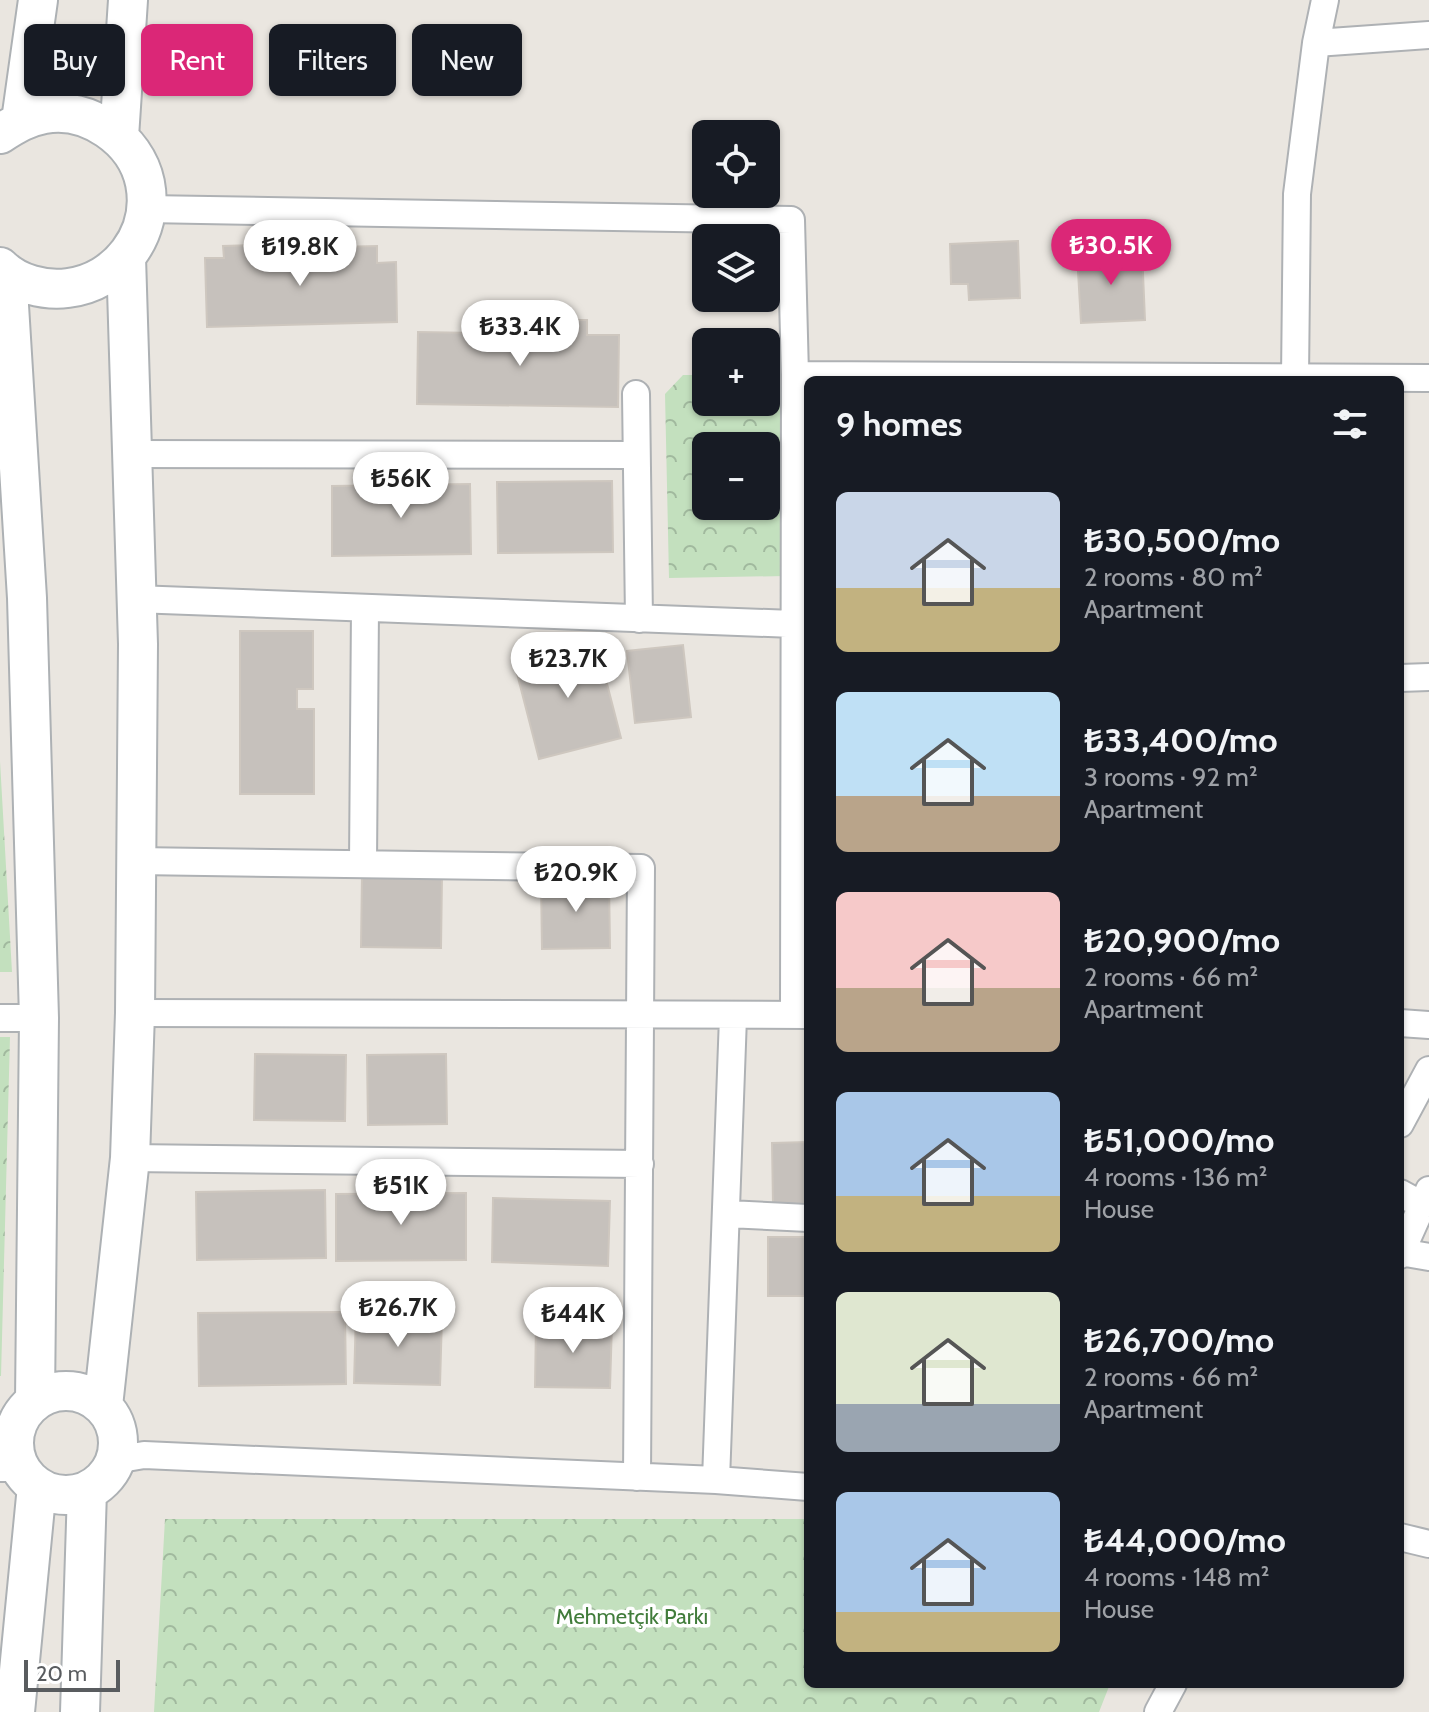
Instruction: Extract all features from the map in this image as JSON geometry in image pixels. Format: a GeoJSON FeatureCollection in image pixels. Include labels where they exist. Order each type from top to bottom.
{"type":"FeatureCollection","features":[{"type":"Feature","properties":{"kind":"street"},"geometry":{"type":"LineString","coordinates":[[10,128],[38,0]]}},
{"type":"Feature","properties":{"kind":"street"},"geometry":{"type":"LineString","coordinates":[[119,137],[128,0]]}},
{"type":"Feature","properties":{"kind":"street"},"geometry":{"type":"LineString","coordinates":[[1295,376],[1297,194],[1316,43],[1325,0]]}},
{"type":"Feature","properties":{"kind":"street"},"geometry":{"type":"LineString","coordinates":[[1316,43],[1429,35]]}},
{"type":"Feature","properties":{"kind":"street"},"geometry":{"type":"LineString","coordinates":[[3,270],[30,285],[56,289],[83,286],[107,275],[126,257],[140,235],[146,209],[145,183],[135,158],[119,137],[98,122],[72,114],[46,113],[10,128]]}},
{"type":"Feature","properties":{"kind":"street"},"geometry":{"type":"LineString","coordinates":[[135,1013],[801,1015],[802,681],[793,624],[795,375],[791,220],[146,209]]}},
{"type":"Feature","properties":{"kind":"street"},"geometry":{"type":"LineString","coordinates":[[103,1406],[130,1158],[135,1013],[138,644],[126,257]]}},
{"type":"Feature","properties":{"kind":"street"},"geometry":{"type":"LineString","coordinates":[[3,270],[13,598],[39,1018],[35,1400]]}},
{"type":"Feature","properties":{"kind":"street"},"geometry":{"type":"LineString","coordinates":[[795,375],[944,376]]}},
{"type":"Feature","properties":{"kind":"street"},"geometry":{"type":"LineString","coordinates":[[1404,378],[1429,378]]}},
{"type":"Feature","properties":{"kind":"street"},"geometry":{"type":"LineString","coordinates":[[636,394],[639,619]]}},
{"type":"Feature","properties":{"kind":"street"},"geometry":{"type":"LineString","coordinates":[[132,454],[635,455]]}},
{"type":"Feature","properties":{"kind":"street"},"geometry":{"type":"LineString","coordinates":[[135,599],[793,624]]}},
{"type":"Feature","properties":{"kind":"street"},"geometry":{"type":"LineString","coordinates":[[363,864],[365,608]]}},
{"type":"Feature","properties":{"kind":"street"},"geometry":{"type":"LineString","coordinates":[[1404,678],[1429,677]]}},
{"type":"Feature","properties":{"kind":"street"},"geometry":{"type":"LineString","coordinates":[[136,861],[641,868],[637,1477]]}},
{"type":"Feature","properties":{"kind":"street"},"geometry":{"type":"LineString","coordinates":[[716,1480],[733,1017]]}},
{"type":"Feature","properties":{"kind":"street"},"geometry":{"type":"LineString","coordinates":[[0,1018],[39,1018]]}},
{"type":"Feature","properties":{"kind":"street"},"geometry":{"type":"LineString","coordinates":[[1404,1023],[1429,1025]]}},
{"type":"Feature","properties":{"kind":"street"},"geometry":{"type":"LineString","coordinates":[[1404,1117],[1429,1070]]}},
{"type":"Feature","properties":{"kind":"street"},"geometry":{"type":"LineString","coordinates":[[130,1158],[640,1164]]}},
{"type":"Feature","properties":{"kind":"street"},"geometry":{"type":"LineString","coordinates":[[1404,1240],[1417,1196]]}},
{"type":"Feature","properties":{"kind":"street"},"geometry":{"type":"LineString","coordinates":[[728,1214],[804,1218]]}},
{"type":"Feature","properties":{"kind":"street"},"geometry":{"type":"LineString","coordinates":[[1404,1254],[1429,1257]]}},
{"type":"Feature","properties":{"kind":"street"},"geometry":{"type":"LineString","coordinates":[[14,1457],[61,1495],[87,1491],[104,1478],[115,1460],[117,1431],[103,1406],[93,1398],[70,1391],[35,1400],[22,1414],[14,1457],[15,1712]]}},
{"type":"Feature","properties":{"kind":"street"},"geometry":{"type":"LineString","coordinates":[[115,1460],[144,1455],[716,1480],[804,1487]]}},
{"type":"Feature","properties":{"kind":"street"},"geometry":{"type":"LineString","coordinates":[[80,1712],[87,1491]]}},
{"type":"Feature","properties":{"kind":"street"},"geometry":{"type":"LineString","coordinates":[[1404,1538],[1429,1544]]}},
{"type":"Feature","properties":{"kind":"street"},"geometry":{"type":"LineString","coordinates":[[1158,1712],[1171,1688]]}},
{"type":"Feature","properties":{"kind":"green space"},"geometry":{"type":"Polygon","coordinates":[[[780,374],[789,374],[785,576],[669,578],[665,394],[683,375],[692,375],[692,416],[780,416],[780,374]]]}},
{"type":"Feature","properties":{"kind":"green space"},"geometry":{"type":"Polygon","coordinates":[[[0,761],[12,972],[0,972],[0,761]]]}},
{"type":"Feature","properties":{"kind":"green space"},"geometry":{"type":"Polygon","coordinates":[[[0,1037],[10,1037],[1,1376],[0,1376],[0,1037]]]}},
{"type":"Feature","properties":{"kind":"green space","name":"Mehmetçik Parkı"},"geometry":{"type":"Polygon","coordinates":[[[165,1519],[804,1519],[804,1688],[1108,1688],[1099,1712],[154,1712],[165,1519]]]}},
{"type":"Feature","properties":{"kind":"building"},"geometry":{"type":"Polygon","coordinates":[[[1018,241],[1020,298],[969,300],[968,284],[951,284],[950,244],[1018,241]]]}},
{"type":"Feature","properties":{"kind":"building"},"geometry":{"type":"Polygon","coordinates":[[[255,245],[255,259],[296,258],[296,248],[377,246],[377,263],[396,262],[397,322],[207,327],[205,258],[224,258],[223,246],[255,245]]]}},
{"type":"Feature","properties":{"kind":"building"},"geometry":{"type":"Polygon","coordinates":[[[1142,250],[1145,320],[1081,323],[1077,254],[1142,250]]]}},
{"type":"Feature","properties":{"kind":"building"},"geometry":{"type":"Polygon","coordinates":[[[548,320],[587,320],[587,335],[619,335],[618,407],[417,404],[418,332],[547,334],[548,320]]]}},
{"type":"Feature","properties":{"kind":"building"},"geometry":{"type":"Polygon","coordinates":[[[612,481],[613,552],[498,553],[497,482],[612,481]]]}},
{"type":"Feature","properties":{"kind":"building"},"geometry":{"type":"Polygon","coordinates":[[[470,484],[471,554],[332,556],[332,486],[470,484]]]}},
{"type":"Feature","properties":{"kind":"building"},"geometry":{"type":"Polygon","coordinates":[[[240,631],[313,631],[313,689],[297,689],[297,709],[314,709],[314,794],[240,794],[240,631]]]}},
{"type":"Feature","properties":{"kind":"building"},"geometry":{"type":"Polygon","coordinates":[[[596,641],[621,738],[539,759],[514,662],[596,641]]]}},
{"type":"Feature","properties":{"kind":"building"},"geometry":{"type":"Polygon","coordinates":[[[683,645],[691,717],[635,723],[627,651],[683,645]]]}},
{"type":"Feature","properties":{"kind":"building"},"geometry":{"type":"Polygon","coordinates":[[[362,874],[442,876],[441,948],[361,947],[362,874]]]}},
{"type":"Feature","properties":{"kind":"building"},"geometry":{"type":"Polygon","coordinates":[[[609,880],[610,948],[542,949],[541,881],[609,880]]]}},
{"type":"Feature","properties":{"kind":"building"},"geometry":{"type":"Polygon","coordinates":[[[255,1054],[346,1055],[345,1121],[254,1120],[255,1054]]]}},
{"type":"Feature","properties":{"kind":"building"},"geometry":{"type":"Polygon","coordinates":[[[446,1054],[447,1124],[368,1125],[367,1055],[446,1054]]]}},
{"type":"Feature","properties":{"kind":"building"},"geometry":{"type":"Polygon","coordinates":[[[804,1142],[804,1203],[773,1204],[772,1143],[804,1142]]]}},
{"type":"Feature","properties":{"kind":"building"},"geometry":{"type":"Polygon","coordinates":[[[325,1190],[326,1258],[197,1260],[196,1192],[325,1190]]]}},
{"type":"Feature","properties":{"kind":"building"},"geometry":{"type":"Polygon","coordinates":[[[466,1193],[466,1260],[336,1261],[336,1194],[466,1193]]]}},
{"type":"Feature","properties":{"kind":"building"},"geometry":{"type":"Polygon","coordinates":[[[493,1198],[610,1201],[608,1266],[492,1262],[493,1198]]]}},
{"type":"Feature","properties":{"kind":"building"},"geometry":{"type":"Polygon","coordinates":[[[768,1237],[804,1237],[804,1296],[768,1296],[768,1237]]]}},
{"type":"Feature","properties":{"kind":"building"},"geometry":{"type":"Polygon","coordinates":[[[345,1312],[346,1384],[199,1386],[198,1313],[345,1312]]]}},
{"type":"Feature","properties":{"kind":"building"},"geometry":{"type":"Polygon","coordinates":[[[356,1313],[442,1316],[440,1385],[354,1383],[356,1313]]]}},
{"type":"Feature","properties":{"kind":"building"},"geometry":{"type":"Polygon","coordinates":[[[536,1322],[612,1323],[610,1388],[535,1387],[536,1322]]]}}]}
